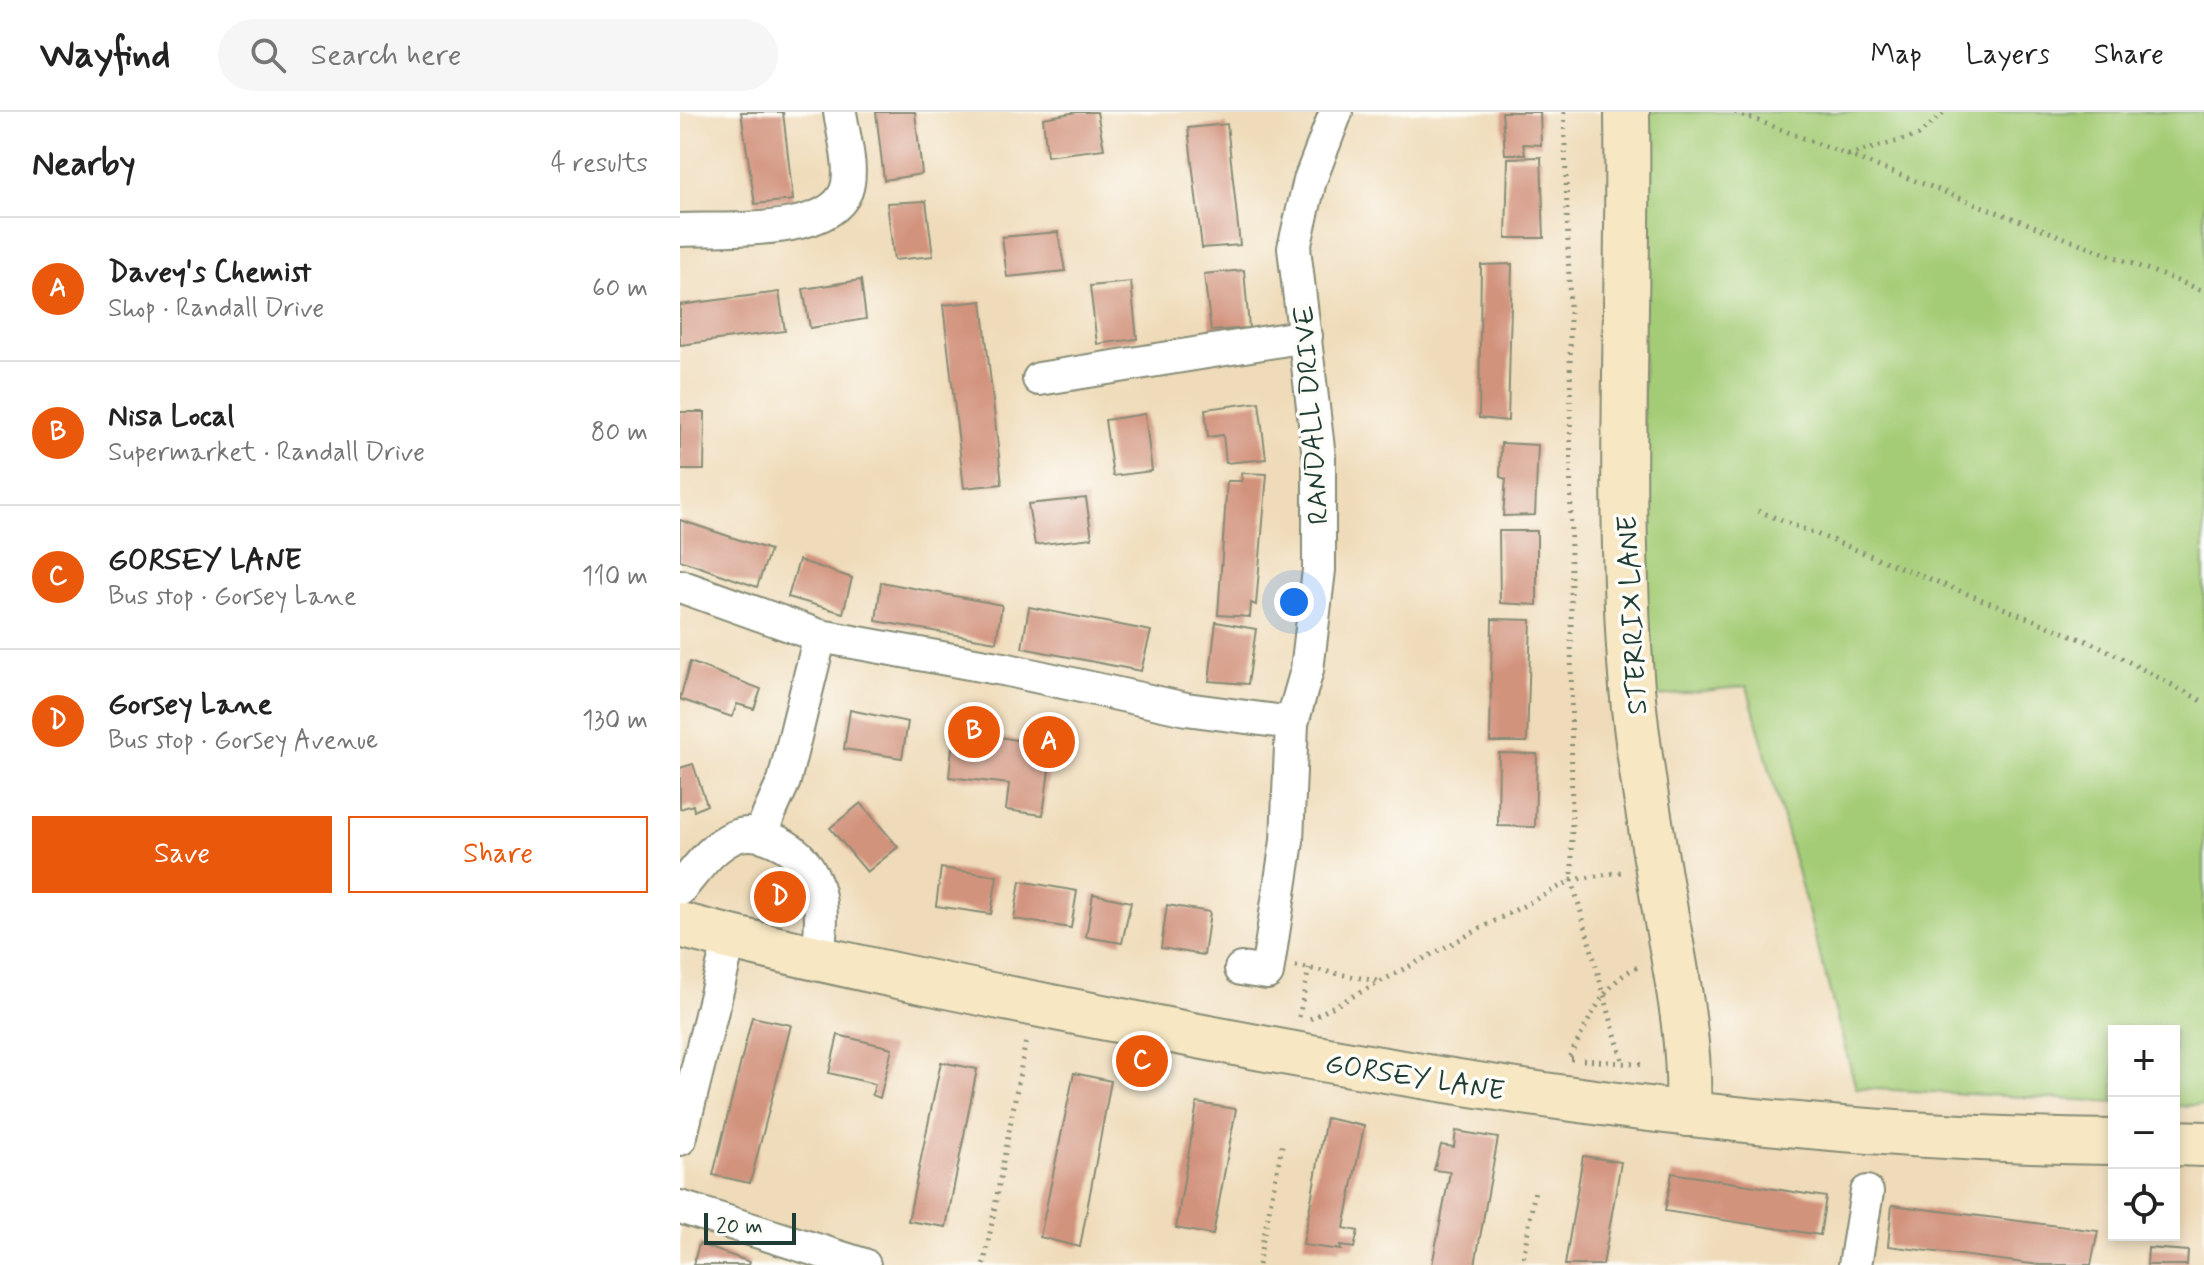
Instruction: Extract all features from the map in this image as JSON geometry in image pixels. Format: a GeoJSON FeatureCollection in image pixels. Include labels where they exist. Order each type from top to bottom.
{"type":"FeatureCollection","features":[{"type":"Feature","properties":{"kind":"main road","name":"STERRIX LANE"},"geometry":{"type":"LineString","coordinates":[[1627,112],[1624,530],[1632,688],[1689,1049],[1688,1114]]}},
{"type":"Feature","properties":{"kind":"main road","name":"GORSEY LANE"},"geometry":{"type":"LineString","coordinates":[[680,925],[817,959],[1335,1064],[1572,1101],[1884,1134],[2108,1142]]}},
{"type":"Feature","properties":{"kind":"main road"},"geometry":{"type":"LineString","coordinates":[[2180,1143],[2204,1144]]}},
{"type":"Feature","properties":{"kind":"street"},"geometry":{"type":"LineString","coordinates":[[680,230],[789,225],[833,209],[846,191],[848,169],[840,112]]}},
{"type":"Feature","properties":{"kind":"street","name":"RANDALL DRIVE"},"geometry":{"type":"LineString","coordinates":[[1276,970],[1287,841],[1292,723],[1307,670],[1319,570],[1319,457],[1294,248],[1310,180],[1336,112]]}},
{"type":"Feature","properties":{"kind":"street"},"geometry":{"type":"LineString","coordinates":[[1039,379],[1306,336]]}},
{"type":"Feature","properties":{"kind":"street"},"geometry":{"type":"LineString","coordinates":[[680,586],[820,636],[1008,670],[1186,709],[1292,723]]}},
{"type":"Feature","properties":{"kind":"street"},"geometry":{"type":"LineString","coordinates":[[760,834],[784,781],[820,636]]}},
{"type":"Feature","properties":{"kind":"street"},"geometry":{"type":"LineString","coordinates":[[680,889],[709,854],[735,836],[760,834],[782,844],[802,860],[817,880],[822,926],[817,959]]}},
{"type":"Feature","properties":{"kind":"street"},"geometry":{"type":"LineString","coordinates":[[680,1139],[730,938]]}},
{"type":"Feature","properties":{"kind":"street"},"geometry":{"type":"LineString","coordinates":[[1855,1265],[1867,1192]]}},
{"type":"Feature","properties":{"kind":"street"},"geometry":{"type":"LineString","coordinates":[[680,1207],[864,1265]]}},
{"type":"Feature","properties":{"kind":"path"},"geometry":{"type":"LineString","coordinates":[[1564,112],[1570,311],[1572,880],[1623,1063]]}},
{"type":"Feature","properties":{"kind":"path"},"geometry":{"type":"LineString","coordinates":[[1735,112],[2204,291]]}},
{"type":"Feature","properties":{"kind":"path"},"geometry":{"type":"LineString","coordinates":[[1847,155],[1919,135],[1944,112]]}},
{"type":"Feature","properties":{"kind":"path"},"geometry":{"type":"LineString","coordinates":[[1758,511],[2099,646],[2204,702]]}},
{"type":"Feature","properties":{"kind":"path"},"geometry":{"type":"LineString","coordinates":[[1309,1020],[1572,880],[1658,867]]}},
{"type":"Feature","properties":{"kind":"path"},"geometry":{"type":"LineString","coordinates":[[1646,1065],[1568,1059],[1604,997],[1629,970],[1675,962]]}},
{"type":"Feature","properties":{"kind":"path"},"geometry":{"type":"LineString","coordinates":[[1276,970],[1378,981]]}},
{"type":"Feature","properties":{"kind":"path"},"geometry":{"type":"LineString","coordinates":[[1276,970],[1299,1017]]}},
{"type":"Feature","properties":{"kind":"path"},"geometry":{"type":"LineString","coordinates":[[984,1265],[1033,1003]]}},
{"type":"Feature","properties":{"kind":"path"},"geometry":{"type":"LineString","coordinates":[[1258,1265],[1283,1141]]}},
{"type":"Feature","properties":{"kind":"path"},"geometry":{"type":"LineString","coordinates":[[1522,1265],[1535,1190]]}},
{"type":"Feature","properties":{"kind":"green space"},"geometry":{"type":"Polygon","coordinates":[[[1643,112],[2204,112],[2204,1105],[2180,1106],[2180,1025],[2108,1025],[2108,1102],[1856,1088],[1747,686],[1652,697],[1643,543],[1643,112]]]}},
{"type":"Feature","properties":{"kind":"building"},"geometry":{"type":"Polygon","coordinates":[[[741,112],[783,112],[793,200],[755,204],[741,112]]]}},
{"type":"Feature","properties":{"kind":"building"},"geometry":{"type":"Polygon","coordinates":[[[876,112],[915,112],[922,174],[884,180],[876,112]]]}},
{"type":"Feature","properties":{"kind":"building"},"geometry":{"type":"Polygon","coordinates":[[[1097,112],[1104,149],[1047,156],[1043,118],[1097,112]]]}},
{"type":"Feature","properties":{"kind":"building"},"geometry":{"type":"Polygon","coordinates":[[[1502,112],[1540,112],[1541,145],[1523,144],[1525,154],[1505,154],[1502,112]]]}},
{"type":"Feature","properties":{"kind":"building"},"geometry":{"type":"Polygon","coordinates":[[[1227,124],[1240,245],[1202,248],[1188,128],[1227,124]]]}},
{"type":"Feature","properties":{"kind":"building"},"geometry":{"type":"Polygon","coordinates":[[[1541,157],[1544,238],[1506,238],[1508,158],[1541,157]]]}},
{"type":"Feature","properties":{"kind":"building"},"geometry":{"type":"Polygon","coordinates":[[[926,201],[933,256],[894,260],[887,203],[926,201]]]}},
{"type":"Feature","properties":{"kind":"building"},"geometry":{"type":"Polygon","coordinates":[[[1058,232],[1065,271],[1007,277],[1002,237],[1058,232]]]}},
{"type":"Feature","properties":{"kind":"building"},"geometry":{"type":"Polygon","coordinates":[[[1512,264],[1508,421],[1479,418],[1481,265],[1512,264]]]}},
{"type":"Feature","properties":{"kind":"building"},"geometry":{"type":"Polygon","coordinates":[[[1244,270],[1249,328],[1211,331],[1204,274],[1244,270]]]}},
{"type":"Feature","properties":{"kind":"building"},"geometry":{"type":"Polygon","coordinates":[[[861,280],[866,319],[810,328],[803,289],[861,280]]]}},
{"type":"Feature","properties":{"kind":"building"},"geometry":{"type":"Polygon","coordinates":[[[1131,282],[1137,339],[1097,344],[1090,286],[1131,282]]]}},
{"type":"Feature","properties":{"kind":"building"},"geometry":{"type":"Polygon","coordinates":[[[779,292],[785,331],[680,345],[680,305],[779,292]]]}},
{"type":"Feature","properties":{"kind":"building"},"geometry":{"type":"Polygon","coordinates":[[[982,301],[1002,484],[964,488],[943,305],[982,301]]]}},
{"type":"Feature","properties":{"kind":"building"},"geometry":{"type":"Polygon","coordinates":[[[1259,402],[1266,459],[1226,463],[1223,435],[1208,437],[1205,409],[1259,402]]]}},
{"type":"Feature","properties":{"kind":"building"},"geometry":{"type":"Polygon","coordinates":[[[680,412],[705,412],[704,470],[680,470],[680,412]]]}},
{"type":"Feature","properties":{"kind":"building"},"geometry":{"type":"Polygon","coordinates":[[[1145,414],[1152,471],[1113,476],[1105,420],[1145,414]]]}},
{"type":"Feature","properties":{"kind":"building"},"geometry":{"type":"Polygon","coordinates":[[[1501,443],[1538,445],[1535,515],[1503,516],[1506,479],[1500,477],[1501,443]]]}},
{"type":"Feature","properties":{"kind":"building"},"geometry":{"type":"Polygon","coordinates":[[[1241,473],[1267,474],[1256,605],[1251,603],[1250,617],[1218,615],[1227,481],[1242,481],[1241,473]]]}},
{"type":"Feature","properties":{"kind":"building"},"geometry":{"type":"Polygon","coordinates":[[[1086,498],[1092,538],[1035,545],[1028,504],[1086,498]]]}},
{"type":"Feature","properties":{"kind":"building"},"geometry":{"type":"Polygon","coordinates":[[[680,520],[770,550],[757,587],[680,560],[680,520]]]}},
{"type":"Feature","properties":{"kind":"building"},"geometry":{"type":"Polygon","coordinates":[[[1499,531],[1537,531],[1537,605],[1500,603],[1499,531]]]}},
{"type":"Feature","properties":{"kind":"building"},"geometry":{"type":"Polygon","coordinates":[[[799,560],[852,578],[843,613],[788,597],[799,560]]]}},
{"type":"Feature","properties":{"kind":"building"},"geometry":{"type":"Polygon","coordinates":[[[881,582],[1002,605],[996,642],[876,621],[881,582]]]}},
{"type":"Feature","properties":{"kind":"building"},"geometry":{"type":"Polygon","coordinates":[[[1029,607],[1151,631],[1141,671],[1022,648],[1029,607]]]}},
{"type":"Feature","properties":{"kind":"building"},"geometry":{"type":"Polygon","coordinates":[[[1492,619],[1531,620],[1527,742],[1490,742],[1492,619]]]}},
{"type":"Feature","properties":{"kind":"building"},"geometry":{"type":"Polygon","coordinates":[[[1216,622],[1256,629],[1248,684],[1209,681],[1216,622]]]}},
{"type":"Feature","properties":{"kind":"building"},"geometry":{"type":"Polygon","coordinates":[[[690,662],[761,689],[754,709],[737,704],[732,717],[680,699],[690,662]]]}},
{"type":"Feature","properties":{"kind":"building"},"geometry":{"type":"Polygon","coordinates":[[[850,710],[908,722],[902,758],[844,749],[850,710]]]}},
{"type":"Feature","properties":{"kind":"building"},"geometry":{"type":"Polygon","coordinates":[[[954,728],[1052,747],[1043,815],[1006,810],[1009,784],[949,777],[954,728]]]}},
{"type":"Feature","properties":{"kind":"building"},"geometry":{"type":"Polygon","coordinates":[[[1499,753],[1537,754],[1535,827],[1498,826],[1499,753]]]}},
{"type":"Feature","properties":{"kind":"building"},"geometry":{"type":"Polygon","coordinates":[[[693,764],[707,805],[694,811],[693,805],[680,809],[680,768],[693,764]]]}},
{"type":"Feature","properties":{"kind":"building"},"geometry":{"type":"Polygon","coordinates":[[[861,803],[898,847],[867,872],[830,828],[861,803]]]}},
{"type":"Feature","properties":{"kind":"building"},"geometry":{"type":"Polygon","coordinates":[[[941,868],[997,876],[991,914],[936,906],[941,868]]]}},
{"type":"Feature","properties":{"kind":"building"},"geometry":{"type":"Polygon","coordinates":[[[1020,881],[1077,891],[1071,928],[1014,919],[1020,881]]]}},
{"type":"Feature","properties":{"kind":"building"},"geometry":{"type":"Polygon","coordinates":[[[1093,894],[1131,902],[1122,943],[1086,937],[1093,894]]]}},
{"type":"Feature","properties":{"kind":"building"},"geometry":{"type":"Polygon","coordinates":[[[1167,905],[1210,912],[1204,955],[1161,948],[1167,905]]]}},
{"type":"Feature","properties":{"kind":"building"},"geometry":{"type":"Polygon","coordinates":[[[752,1017],[791,1025],[750,1183],[713,1175],[752,1017]]]}},
{"type":"Feature","properties":{"kind":"building"},"geometry":{"type":"Polygon","coordinates":[[[838,1035],[892,1048],[880,1098],[872,1095],[875,1084],[829,1073],[838,1035]]]}},
{"type":"Feature","properties":{"kind":"building"},"geometry":{"type":"Polygon","coordinates":[[[941,1062],[977,1069],[946,1227],[908,1221],[941,1062]]]}},
{"type":"Feature","properties":{"kind":"building"},"geometry":{"type":"Polygon","coordinates":[[[1074,1073],[1111,1081],[1080,1247],[1040,1237],[1074,1073]]]}},
{"type":"Feature","properties":{"kind":"building"},"geometry":{"type":"Polygon","coordinates":[[[1197,1103],[1236,1109],[1213,1235],[1176,1228],[1197,1103]]]}},
{"type":"Feature","properties":{"kind":"building"},"geometry":{"type":"Polygon","coordinates":[[[1326,1118],[1364,1126],[1344,1228],[1358,1231],[1354,1248],[1340,1246],[1341,1250],[1303,1245],[1326,1118]]]}},
{"type":"Feature","properties":{"kind":"building"},"geometry":{"type":"Polygon","coordinates":[[[1456,1131],[1498,1138],[1475,1265],[1432,1265],[1450,1172],[1434,1170],[1441,1145],[1454,1147],[1456,1131]]]}},
{"type":"Feature","properties":{"kind":"building"},"geometry":{"type":"Polygon","coordinates":[[[1583,1156],[1621,1162],[1603,1265],[1565,1265],[1583,1156]]]}},
{"type":"Feature","properties":{"kind":"building"},"geometry":{"type":"Polygon","coordinates":[[[1672,1173],[1826,1197],[1820,1235],[1665,1211],[1672,1173]]]}},
{"type":"Feature","properties":{"kind":"building"},"geometry":{"type":"Polygon","coordinates":[[[1892,1205],[2098,1231],[2091,1265],[2040,1265],[1888,1246],[1892,1205]]]}},
{"type":"Feature","properties":{"kind":"building"},"geometry":{"type":"Polygon","coordinates":[[[699,1244],[750,1262],[749,1265],[693,1265],[699,1244]]]}},
{"type":"Feature","properties":{"kind":"building"},"geometry":{"type":"Polygon","coordinates":[[[2148,1248],[2188,1251],[2187,1265],[2147,1265],[2148,1248]]]}},
{"type":"Feature","properties":{"kind":"place","name":"Nisa Local"},"geometry":{"type":"Point","coordinates":[974,732]}},
{"type":"Feature","properties":{"kind":"place","name":"Davey's Chemist"},"geometry":{"type":"Point","coordinates":[1049,742]}},
{"type":"Feature","properties":{"kind":"place","name":"Gorsey Lane"},"geometry":{"type":"Point","coordinates":[780,897]}},
{"type":"Feature","properties":{"kind":"place","name":"GORSEY LANE"},"geometry":{"type":"Point","coordinates":[1142,1061]}}]}
